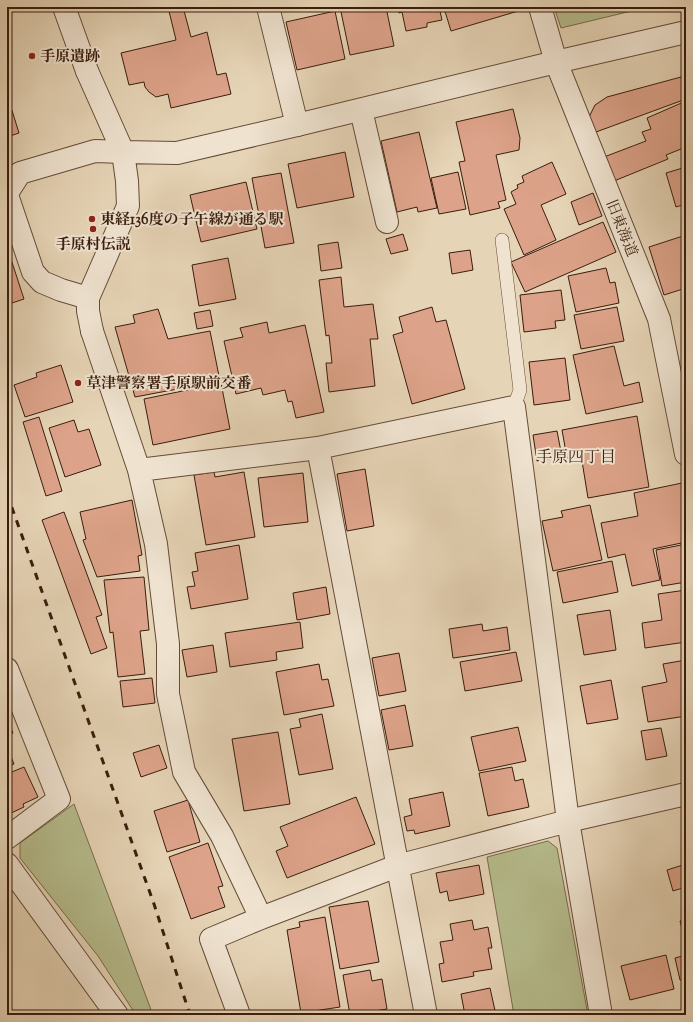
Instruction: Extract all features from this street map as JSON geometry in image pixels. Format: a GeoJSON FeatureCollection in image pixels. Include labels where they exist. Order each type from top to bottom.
{"type":"FeatureCollection","features":[{"type":"Feature","properties":{"kind":"street"},"geometry":{"type":"LineString","coordinates":[[64,7],[87,71],[123,152],[128,181],[128,206],[88,298],[88,311],[92,331],[139,470],[156,544],[168,644],[168,694],[184,772],[222,836],[261,918]]}},
{"type":"Feature","properties":{"kind":"street"},"geometry":{"type":"LineString","coordinates":[[268,7],[297,125]]}},
{"type":"Feature","properties":{"kind":"street","name":"旧東海道"},"geometry":{"type":"LineString","coordinates":[[540,7],[556,62],[659,319],[686,454]]}},
{"type":"Feature","properties":{"kind":"street"},"geometry":{"type":"LineString","coordinates":[[88,298],[61,290],[42,282],[33,272],[7,194],[20,173],[95,151],[177,152],[361,110],[686,32]]}},
{"type":"Feature","properties":{"kind":"street"},"geometry":{"type":"LineString","coordinates":[[361,110],[388,222]]}},
{"type":"Feature","properties":{"kind":"street"},"geometry":{"type":"LineString","coordinates":[[139,470],[318,448],[514,408],[568,821],[601,1015]]}},
{"type":"Feature","properties":{"kind":"street"},"geometry":{"type":"LineString","coordinates":[[318,448],[426,1015]]}},
{"type":"Feature","properties":{"kind":"street"},"geometry":{"type":"LineString","coordinates":[[7,669],[59,799],[7,838]]}},
{"type":"Feature","properties":{"kind":"street"},"geometry":{"type":"LineString","coordinates":[[239,1015],[211,939],[261,918],[397,866],[568,821],[686,794]]}},
{"type":"Feature","properties":{"kind":"street"},"geometry":{"type":"LineString","coordinates":[[7,864],[117,1015]]}},
{"type":"Feature","properties":{"kind":"lane"},"geometry":{"type":"LineString","coordinates":[[502,240],[520,390],[514,408]]}},
{"type":"Feature","properties":{"kind":"green space"},"geometry":{"type":"Polygon","coordinates":[[[554,7],[648,7],[561,28],[554,7]]]}},
{"type":"Feature","properties":{"kind":"green space"},"geometry":{"type":"Polygon","coordinates":[[[74,804],[153,1015],[136,1015],[98,956],[20,858],[20,843],[74,804]]]}},
{"type":"Feature","properties":{"kind":"green space"},"geometry":{"type":"Polygon","coordinates":[[[548,841],[557,848],[588,1015],[514,1015],[487,857],[548,841]]]}},
{"type":"Feature","properties":{"kind":"building"},"geometry":{"type":"Polygon","coordinates":[[[168,7],[183,7],[191,37],[207,32],[217,75],[226,73],[231,94],[171,108],[168,94],[156,97],[145,87],[144,82],[129,85],[121,53],[176,40],[168,7]]]}},
{"type":"Feature","properties":{"kind":"building"},"geometry":{"type":"Polygon","coordinates":[[[340,7],[386,7],[394,46],[350,55],[340,7]]]}},
{"type":"Feature","properties":{"kind":"building"},"geometry":{"type":"Polygon","coordinates":[[[397,7],[439,7],[442,20],[427,23],[427,27],[406,31],[402,12],[399,13],[397,7]]]}},
{"type":"Feature","properties":{"kind":"building"},"geometry":{"type":"Polygon","coordinates":[[[525,7],[525,9],[451,31],[444,8],[525,7]]]}},
{"type":"Feature","properties":{"kind":"building"},"geometry":{"type":"Polygon","coordinates":[[[335,11],[345,59],[297,70],[286,22],[335,11]]]}},
{"type":"Feature","properties":{"kind":"building"},"geometry":{"type":"Polygon","coordinates":[[[681,77],[686,99],[596,132],[589,117],[595,105],[607,97],[681,77]]]}},
{"type":"Feature","properties":{"kind":"building"},"geometry":{"type":"Polygon","coordinates":[[[686,101],[686,147],[666,155],[668,159],[614,181],[604,157],[646,141],[642,132],[651,129],[647,118],[686,101]]]}},
{"type":"Feature","properties":{"kind":"building"},"geometry":{"type":"Polygon","coordinates":[[[10,104],[19,133],[7,137],[7,105],[10,104]]]}},
{"type":"Feature","properties":{"kind":"building"},"geometry":{"type":"Polygon","coordinates":[[[513,109],[520,138],[519,150],[496,155],[506,200],[498,202],[500,208],[470,215],[459,162],[465,161],[456,122],[513,109]]]}},
{"type":"Feature","properties":{"kind":"building"},"geometry":{"type":"Polygon","coordinates":[[[419,132],[437,208],[418,212],[417,207],[397,212],[381,141],[419,132]]]}},
{"type":"Feature","properties":{"kind":"building"},"geometry":{"type":"Polygon","coordinates":[[[345,152],[354,197],[297,208],[288,164],[345,152]]]}},
{"type":"Feature","properties":{"kind":"building"},"geometry":{"type":"Polygon","coordinates":[[[552,162],[566,194],[541,205],[556,240],[524,255],[504,209],[516,204],[511,192],[518,188],[517,185],[524,182],[522,176],[552,162]]]}},
{"type":"Feature","properties":{"kind":"building"},"geometry":{"type":"Polygon","coordinates":[[[686,167],[686,204],[676,207],[666,173],[686,167]]]}},
{"type":"Feature","properties":{"kind":"building"},"geometry":{"type":"Polygon","coordinates":[[[458,172],[466,209],[439,214],[431,178],[458,172]]]}},
{"type":"Feature","properties":{"kind":"building"},"geometry":{"type":"Polygon","coordinates":[[[281,173],[294,243],[265,248],[252,178],[281,173]]]}},
{"type":"Feature","properties":{"kind":"building"},"geometry":{"type":"Polygon","coordinates":[[[246,182],[257,229],[201,242],[190,195],[246,182]]]}},
{"type":"Feature","properties":{"kind":"building"},"geometry":{"type":"Polygon","coordinates":[[[593,193],[602,216],[579,225],[571,202],[593,193]]]}},
{"type":"Feature","properties":{"kind":"building"},"geometry":{"type":"Polygon","coordinates":[[[603,222],[616,252],[525,292],[511,262],[603,222]]]}},
{"type":"Feature","properties":{"kind":"building"},"geometry":{"type":"Polygon","coordinates":[[[403,234],[408,250],[391,254],[386,239],[403,234]]]}},
{"type":"Feature","properties":{"kind":"building"},"geometry":{"type":"Polygon","coordinates":[[[686,235],[686,288],[664,295],[649,247],[686,235]]]}},
{"type":"Feature","properties":{"kind":"building"},"geometry":{"type":"Polygon","coordinates":[[[338,242],[342,268],[321,271],[318,245],[338,242]]]}},
{"type":"Feature","properties":{"kind":"building"},"geometry":{"type":"Polygon","coordinates":[[[7,247],[24,299],[9,304],[7,296],[7,247]]]}},
{"type":"Feature","properties":{"kind":"building"},"geometry":{"type":"Polygon","coordinates":[[[470,250],[473,270],[452,274],[449,253],[470,250]]]}},
{"type":"Feature","properties":{"kind":"building"},"geometry":{"type":"Polygon","coordinates":[[[228,258],[236,299],[199,306],[192,265],[228,258]]]}},
{"type":"Feature","properties":{"kind":"building"},"geometry":{"type":"Polygon","coordinates":[[[606,268],[610,283],[615,282],[619,303],[576,312],[568,276],[606,268]]]}},
{"type":"Feature","properties":{"kind":"building"},"geometry":{"type":"Polygon","coordinates":[[[341,277],[344,307],[373,304],[378,339],[370,339],[375,386],[329,392],[326,363],[332,363],[329,335],[326,336],[319,280],[341,277]]]}},
{"type":"Feature","properties":{"kind":"building"},"geometry":{"type":"Polygon","coordinates":[[[561,290],[565,320],[555,321],[556,328],[524,332],[520,295],[561,290]]]}},
{"type":"Feature","properties":{"kind":"building"},"geometry":{"type":"Polygon","coordinates":[[[432,307],[436,322],[446,320],[465,389],[412,404],[393,335],[403,332],[399,317],[432,307]]]}},
{"type":"Feature","properties":{"kind":"building"},"geometry":{"type":"Polygon","coordinates":[[[617,307],[624,341],[581,349],[574,315],[617,307]]]}},
{"type":"Feature","properties":{"kind":"building"},"geometry":{"type":"Polygon","coordinates":[[[158,309],[168,339],[210,331],[220,381],[135,397],[115,327],[135,323],[133,315],[158,309]]]}},
{"type":"Feature","properties":{"kind":"building"},"geometry":{"type":"Polygon","coordinates":[[[210,310],[213,326],[197,329],[194,313],[210,310]]]}},
{"type":"Feature","properties":{"kind":"building"},"geometry":{"type":"Polygon","coordinates":[[[267,322],[269,333],[305,325],[324,412],[296,418],[292,401],[288,402],[285,390],[263,395],[261,388],[236,394],[224,341],[243,337],[240,328],[267,322]]]}},
{"type":"Feature","properties":{"kind":"building"},"geometry":{"type":"Polygon","coordinates":[[[614,346],[624,386],[639,382],[643,402],[586,414],[573,355],[614,346]]]}},
{"type":"Feature","properties":{"kind":"building"},"geometry":{"type":"Polygon","coordinates":[[[565,358],[570,400],[534,405],[529,362],[565,358]]]}},
{"type":"Feature","properties":{"kind":"building"},"geometry":{"type":"Polygon","coordinates":[[[61,365],[73,402],[25,417],[14,385],[37,377],[36,373],[61,365]]]}},
{"type":"Feature","properties":{"kind":"building"},"geometry":{"type":"Polygon","coordinates":[[[221,383],[230,429],[153,445],[144,399],[221,383]]]}},
{"type":"Feature","properties":{"kind":"building"},"geometry":{"type":"Polygon","coordinates":[[[637,416],[649,487],[588,498],[581,455],[567,458],[562,430],[637,416]]]}},
{"type":"Feature","properties":{"kind":"building"},"geometry":{"type":"Polygon","coordinates":[[[39,417],[62,491],[46,496],[23,422],[39,417]]]}},
{"type":"Feature","properties":{"kind":"building"},"geometry":{"type":"Polygon","coordinates":[[[74,420],[78,432],[89,429],[101,465],[65,477],[49,428],[74,420]]]}},
{"type":"Feature","properties":{"kind":"building"},"geometry":{"type":"Polygon","coordinates":[[[557,431],[562,457],[537,461],[533,435],[557,431]]]}},
{"type":"Feature","properties":{"kind":"building"},"geometry":{"type":"Polygon","coordinates":[[[365,469],[374,526],[347,531],[337,474],[365,469]]]}},
{"type":"Feature","properties":{"kind":"building"},"geometry":{"type":"Polygon","coordinates":[[[214,472],[215,477],[244,472],[255,537],[206,545],[194,475],[214,472]]]}},
{"type":"Feature","properties":{"kind":"building"},"geometry":{"type":"Polygon","coordinates":[[[303,473],[308,522],[264,527],[258,478],[303,473]]]}},
{"type":"Feature","properties":{"kind":"building"},"geometry":{"type":"Polygon","coordinates":[[[682,483],[686,505],[686,542],[653,549],[660,580],[632,586],[625,554],[608,558],[601,523],[638,516],[634,493],[682,483]]]}},
{"type":"Feature","properties":{"kind":"building"},"geometry":{"type":"Polygon","coordinates":[[[132,500],[142,555],[138,556],[140,571],[97,577],[83,540],[86,539],[80,512],[132,500]]]}},
{"type":"Feature","properties":{"kind":"building"},"geometry":{"type":"Polygon","coordinates":[[[590,505],[602,560],[553,571],[542,521],[563,517],[561,511],[590,505]]]}},
{"type":"Feature","properties":{"kind":"building"},"geometry":{"type":"Polygon","coordinates":[[[64,512],[102,615],[96,617],[107,648],[91,654],[42,520],[64,512]]]}},
{"type":"Feature","properties":{"kind":"building"},"geometry":{"type":"Polygon","coordinates":[[[686,544],[686,582],[662,586],[656,550],[686,544]]]}},
{"type":"Feature","properties":{"kind":"building"},"geometry":{"type":"Polygon","coordinates":[[[239,545],[248,599],[191,609],[187,587],[195,586],[192,572],[198,571],[195,553],[239,545]]]}},
{"type":"Feature","properties":{"kind":"building"},"geometry":{"type":"Polygon","coordinates":[[[612,561],[618,592],[563,603],[557,572],[612,561]]]}},
{"type":"Feature","properties":{"kind":"building"},"geometry":{"type":"Polygon","coordinates":[[[144,577],[149,630],[140,631],[145,674],[118,677],[113,632],[110,633],[104,580],[144,577]]]}},
{"type":"Feature","properties":{"kind":"building"},"geometry":{"type":"Polygon","coordinates":[[[326,587],[330,614],[297,620],[293,593],[326,587]]]}},
{"type":"Feature","properties":{"kind":"building"},"geometry":{"type":"Polygon","coordinates":[[[686,590],[686,642],[645,648],[642,623],[662,620],[658,594],[686,590]]]}},
{"type":"Feature","properties":{"kind":"building"},"geometry":{"type":"Polygon","coordinates":[[[610,610],[616,650],[584,655],[577,615],[610,610]]]}},
{"type":"Feature","properties":{"kind":"building"},"geometry":{"type":"Polygon","coordinates":[[[300,622],[303,648],[276,652],[277,660],[230,667],[225,633],[300,622]]]}},
{"type":"Feature","properties":{"kind":"building"},"geometry":{"type":"Polygon","coordinates":[[[482,624],[483,631],[507,627],[510,650],[453,658],[449,629],[482,624]]]}},
{"type":"Feature","properties":{"kind":"building"},"geometry":{"type":"Polygon","coordinates":[[[213,645],[217,672],[187,677],[182,650],[213,645]]]}},
{"type":"Feature","properties":{"kind":"building"},"geometry":{"type":"Polygon","coordinates":[[[516,652],[522,681],[465,691],[460,662],[516,652]]]}},
{"type":"Feature","properties":{"kind":"building"},"geometry":{"type":"Polygon","coordinates":[[[399,653],[406,691],[379,696],[372,658],[399,653]]]}},
{"type":"Feature","properties":{"kind":"building"},"geometry":{"type":"Polygon","coordinates":[[[686,660],[686,716],[648,722],[642,687],[667,682],[663,664],[686,660]]]}},
{"type":"Feature","properties":{"kind":"building"},"geometry":{"type":"Polygon","coordinates":[[[319,664],[322,680],[328,679],[334,706],[284,715],[276,672],[319,664]]]}},
{"type":"Feature","properties":{"kind":"building"},"geometry":{"type":"Polygon","coordinates":[[[152,678],[155,703],[123,707],[120,681],[152,678]]]}},
{"type":"Feature","properties":{"kind":"building"},"geometry":{"type":"Polygon","coordinates":[[[611,680],[618,719],[587,724],[580,686],[611,680]]]}},
{"type":"Feature","properties":{"kind":"building"},"geometry":{"type":"Polygon","coordinates":[[[7,698],[14,713],[7,716],[7,698]]]}},
{"type":"Feature","properties":{"kind":"building"},"geometry":{"type":"Polygon","coordinates":[[[405,705],[413,746],[389,750],[381,710],[405,705]]]}},
{"type":"Feature","properties":{"kind":"building"},"geometry":{"type":"Polygon","coordinates":[[[322,714],[333,769],[299,775],[290,729],[301,727],[299,719],[322,714]]]}},
{"type":"Feature","properties":{"kind":"building"},"geometry":{"type":"Polygon","coordinates":[[[7,719],[13,733],[7,735],[7,719]]]}},
{"type":"Feature","properties":{"kind":"building"},"geometry":{"type":"Polygon","coordinates":[[[518,727],[526,761],[479,771],[471,737],[518,727]]]}},
{"type":"Feature","properties":{"kind":"building"},"geometry":{"type":"Polygon","coordinates":[[[661,728],[667,756],[646,760],[641,731],[661,728]]]}},
{"type":"Feature","properties":{"kind":"building"},"geometry":{"type":"Polygon","coordinates":[[[278,732],[290,804],[244,811],[232,739],[278,732]]]}},
{"type":"Feature","properties":{"kind":"building"},"geometry":{"type":"Polygon","coordinates":[[[159,745],[167,768],[141,777],[133,753],[159,745]]]}},
{"type":"Feature","properties":{"kind":"building"},"geometry":{"type":"Polygon","coordinates":[[[7,747],[14,764],[7,767],[7,747]]]}},
{"type":"Feature","properties":{"kind":"building"},"geometry":{"type":"Polygon","coordinates":[[[24,767],[38,797],[23,804],[24,807],[7,815],[7,774],[24,767]]]}},
{"type":"Feature","properties":{"kind":"building"},"geometry":{"type":"Polygon","coordinates":[[[512,767],[515,781],[523,779],[529,807],[488,816],[479,773],[512,767]]]}},
{"type":"Feature","properties":{"kind":"building"},"geometry":{"type":"Polygon","coordinates":[[[443,792],[450,826],[415,834],[414,830],[407,831],[404,817],[412,815],[409,799],[443,792]]]}},
{"type":"Feature","properties":{"kind":"building"},"geometry":{"type":"Polygon","coordinates":[[[356,797],[375,844],[287,878],[276,851],[288,846],[280,827],[356,797]]]}},
{"type":"Feature","properties":{"kind":"building"},"geometry":{"type":"Polygon","coordinates":[[[188,800],[200,842],[167,852],[154,811],[188,800]]]}},
{"type":"Feature","properties":{"kind":"building"},"geometry":{"type":"Polygon","coordinates":[[[208,843],[223,886],[218,887],[225,907],[191,919],[169,857],[208,843]]]}},
{"type":"Feature","properties":{"kind":"building"},"geometry":{"type":"Polygon","coordinates":[[[686,864],[686,887],[673,891],[667,870],[686,864]]]}},
{"type":"Feature","properties":{"kind":"building"},"geometry":{"type":"Polygon","coordinates":[[[479,865],[484,894],[449,901],[447,891],[440,893],[436,873],[479,865]]]}},
{"type":"Feature","properties":{"kind":"building"},"geometry":{"type":"Polygon","coordinates":[[[686,889],[686,905],[682,890],[686,889]]]}},
{"type":"Feature","properties":{"kind":"building"},"geometry":{"type":"Polygon","coordinates":[[[368,901],[379,962],[340,969],[329,907],[368,901]]]}},
{"type":"Feature","properties":{"kind":"building"},"geometry":{"type":"Polygon","coordinates":[[[325,917],[340,1007],[301,1013],[287,930],[300,927],[299,922],[325,917]]]}},
{"type":"Feature","properties":{"kind":"building"},"geometry":{"type":"Polygon","coordinates":[[[686,919],[686,935],[684,936],[680,921],[686,919]]]}},
{"type":"Feature","properties":{"kind":"building"},"geometry":{"type":"Polygon","coordinates":[[[472,920],[474,930],[488,927],[492,948],[488,948],[492,969],[473,972],[474,976],[442,982],[439,964],[444,963],[440,942],[453,940],[450,924],[472,920]]]}},
{"type":"Feature","properties":{"kind":"building"},"geometry":{"type":"Polygon","coordinates":[[[666,955],[674,989],[630,1000],[621,966],[666,955]]]}},
{"type":"Feature","properties":{"kind":"building"},"geometry":{"type":"Polygon","coordinates":[[[686,955],[685,986],[683,980],[680,980],[675,958],[686,955]]]}},
{"type":"Feature","properties":{"kind":"building"},"geometry":{"type":"Polygon","coordinates":[[[370,970],[372,981],[382,979],[387,1009],[350,1015],[343,975],[370,970]]]}},
{"type":"Feature","properties":{"kind":"building"},"geometry":{"type":"Polygon","coordinates":[[[490,988],[496,1015],[465,1015],[461,994],[490,988]]]}},
{"type":"Feature","properties":{"kind":"railway"},"geometry":{"type":"LineString","coordinates":[[7,494],[154,904],[190,1015]]}},
{"type":"Feature","properties":{"kind":"place","name":"手原遺跡"},"geometry":{"type":"Point","coordinates":[32,56]}},
{"type":"Feature","properties":{"kind":"place","name":"東経136度の子午線が通る駅"},"geometry":{"type":"Point","coordinates":[92,219]}},
{"type":"Feature","properties":{"kind":"place","name":"手原村伝説"},"geometry":{"type":"Point","coordinates":[93,229]}},
{"type":"Feature","properties":{"kind":"place","name":"草津警察署手原駅前交番"},"geometry":{"type":"Point","coordinates":[78,383]}},
{"type":"Feature","properties":{"kind":"district","name":"手原四丁目"},"geometry":{"type":"Point","coordinates":[576,456]}}]}
